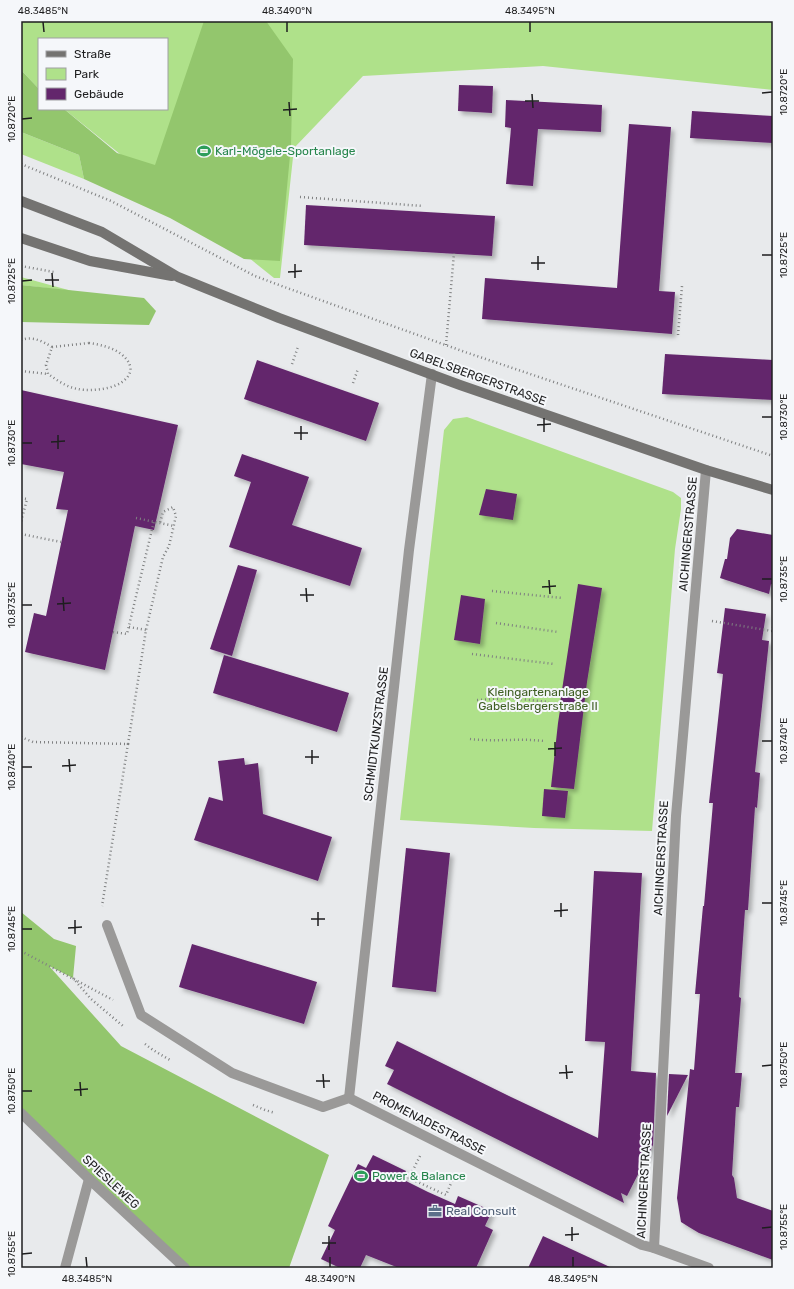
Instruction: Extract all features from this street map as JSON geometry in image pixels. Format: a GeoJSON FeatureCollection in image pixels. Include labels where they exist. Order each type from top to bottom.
{"type":"FeatureCollection","features":[{"type":"Feature","properties":{"kind":"street","name":"GABELSBERGERSTRASSE"},"geometry":{"type":"LineString","coordinates":[[21,201],[102,232],[178,277],[279,318],[432,374],[706,470],[773,490]]}},
{"type":"Feature","properties":{"kind":"street","name":"GABELSBERGERSTRASSE"},"geometry":{"type":"LineString","coordinates":[[21,238],[90,261],[178,277]]}},
{"type":"Feature","properties":{"kind":"street","name":"SCHMIDTKUNZSTRASSE"},"geometry":{"type":"LineString","coordinates":[[349,1098],[409,550],[432,374]]}},
{"type":"Feature","properties":{"kind":"street","name":"AICHINGERSTRASSE"},"geometry":{"type":"LineString","coordinates":[[654,1248],[676,816],[706,470]]}},
{"type":"Feature","properties":{"kind":"street"},"geometry":{"type":"LineString","coordinates":[[107,925],[141,1015],[232,1073],[323,1107],[349,1098]]}},
{"type":"Feature","properties":{"kind":"street","name":"PROMENADESTRASSE"},"geometry":{"type":"LineString","coordinates":[[349,1098],[642,1245],[709,1268]]}},
{"type":"Feature","properties":{"kind":"street","name":"SPIESLEWEG"},"geometry":{"type":"LineString","coordinates":[[21,1113],[89,1179],[185,1268]]}},
{"type":"Feature","properties":{"kind":"street"},"geometry":{"type":"LineString","coordinates":[[65,1268],[89,1179]]}},
{"type":"Feature","properties":{"kind":"path","name":"GABELSBERGERSTRASSE"},"geometry":{"type":"LineString","coordinates":[[21,164],[111,201],[256,276],[446,345],[773,456]]}},
{"type":"Feature","properties":{"kind":"path"},"geometry":{"type":"LineString","coordinates":[[300,197],[423,206]]}},
{"type":"Feature","properties":{"kind":"path"},"geometry":{"type":"LineString","coordinates":[[446,345],[454,253]]}},
{"type":"Feature","properties":{"kind":"path"},"geometry":{"type":"LineString","coordinates":[[678,335],[682,286]]}},
{"type":"Feature","properties":{"kind":"path"},"geometry":{"type":"LineString","coordinates":[[21,340],[27,338],[36,339],[52,347],[89,343],[102,345],[118,352],[127,359],[130,366],[130,372],[126,378],[115,386],[97,390],[78,389],[65,385],[48,374],[21,371]]}},
{"type":"Feature","properties":{"kind":"path"},"geometry":{"type":"LineString","coordinates":[[48,374],[46,365],[52,347]]}},
{"type":"Feature","properties":{"kind":"path"},"geometry":{"type":"LineString","coordinates":[[21,498],[27,499],[21,522]]}},
{"type":"Feature","properties":{"kind":"path"},"geometry":{"type":"LineString","coordinates":[[102,907],[146,630],[163,557],[169,546],[174,526],[176,516],[173,507],[163,512],[160,523]]}},
{"type":"Feature","properties":{"kind":"path"},"geometry":{"type":"LineString","coordinates":[[136,518],[174,526]]}},
{"type":"Feature","properties":{"kind":"path"},"geometry":{"type":"LineString","coordinates":[[113,632],[127,634],[154,521]]}},
{"type":"Feature","properties":{"kind":"path"},"geometry":{"type":"LineString","coordinates":[[21,534],[61,542]]}},
{"type":"Feature","properties":{"kind":"path"},"geometry":{"type":"LineString","coordinates":[[492,591],[562,598]]}},
{"type":"Feature","properties":{"kind":"path"},"geometry":{"type":"LineString","coordinates":[[694,618],[773,631],[773,627]]}},
{"type":"Feature","properties":{"kind":"path"},"geometry":{"type":"LineString","coordinates":[[496,623],[558,632]]}},
{"type":"Feature","properties":{"kind":"path"},"geometry":{"type":"LineString","coordinates":[[129,627],[146,630]]}},
{"type":"Feature","properties":{"kind":"path"},"geometry":{"type":"LineString","coordinates":[[472,654],[554,664]]}},
{"type":"Feature","properties":{"kind":"path"},"geometry":{"type":"LineString","coordinates":[[477,700],[510,698],[549,702]]}},
{"type":"Feature","properties":{"kind":"path"},"geometry":{"type":"LineString","coordinates":[[21,737],[33,742],[128,744]]}},
{"type":"Feature","properties":{"kind":"path"},"geometry":{"type":"LineString","coordinates":[[470,739],[484,741],[544,740]]}},
{"type":"Feature","properties":{"kind":"path"},"geometry":{"type":"LineString","coordinates":[[21,950],[141,1015]]}},
{"type":"Feature","properties":{"kind":"path"},"geometry":{"type":"LineString","coordinates":[[428,1138],[409,1178],[446,1195]]}},
{"type":"Feature","properties":{"kind":"green space","name":"Karl-Mögele-Sportanlage"},"geometry":{"type":"Polygon","coordinates":[[[21,21],[773,21],[773,90],[543,66],[363,76],[294,148],[280,278],[274,278],[65,110],[168,110],[168,38],[38,38],[38,88],[21,70],[21,21]]]}},
{"type":"Feature","properties":{"kind":"green space"},"geometry":{"type":"Polygon","coordinates":[[[204,21],[266,21],[293,59],[291,145],[280,261],[244,259],[170,218],[84,179],[79,155],[21,132],[21,70],[38,88],[38,110],[65,110],[117,153],[155,165],[204,21]]]}},
{"type":"Feature","properties":{"kind":"green space"},"geometry":{"type":"Polygon","coordinates":[[[21,132],[79,155],[84,179],[21,154],[21,132]]]}},
{"type":"Feature","properties":{"kind":"green space"},"geometry":{"type":"Polygon","coordinates":[[[21,277],[72,291],[21,285],[21,277]]]}},
{"type":"Feature","properties":{"kind":"green space"},"geometry":{"type":"Polygon","coordinates":[[[21,285],[144,298],[156,311],[149,325],[21,322],[21,285]]]}},
{"type":"Feature","properties":{"kind":"green space","name":"Kleingartenanlage Gabelsbergerstraße II"},"geometry":{"type":"Polygon","coordinates":[[[467,417],[673,492],[681,498],[681,509],[675,549],[652,831],[534,828],[400,820],[444,430],[453,419],[467,417]]]}},
{"type":"Feature","properties":{"kind":"green space"},"geometry":{"type":"Polygon","coordinates":[[[21,912],[54,939],[76,946],[73,978],[49,966],[121,1046],[329,1155],[289,1268],[185,1268],[21,1113],[21,912]]]}},
{"type":"Feature","properties":{"kind":"building"},"geometry":{"type":"Polygon","coordinates":[[[459,85],[493,86],[492,113],[458,111],[459,85]]]}},
{"type":"Feature","properties":{"kind":"building"},"geometry":{"type":"Polygon","coordinates":[[[506,100],[602,105],[601,132],[538,129],[533,186],[506,184],[511,128],[505,127],[506,100]]]}},
{"type":"Feature","properties":{"kind":"building"},"geometry":{"type":"Polygon","coordinates":[[[692,111],[773,116],[773,143],[690,138],[692,111]]]}},
{"type":"Feature","properties":{"kind":"building"},"geometry":{"type":"Polygon","coordinates":[[[629,124],[671,127],[659,291],[675,292],[672,334],[482,319],[485,278],[617,288],[629,124]]]}},
{"type":"Feature","properties":{"kind":"building"},"geometry":{"type":"Polygon","coordinates":[[[306,205],[495,216],[492,256],[304,245],[306,205]]]}},
{"type":"Feature","properties":{"kind":"building"},"geometry":{"type":"Polygon","coordinates":[[[665,354],[773,360],[773,400],[662,394],[665,354]]]}},
{"type":"Feature","properties":{"kind":"building"},"geometry":{"type":"Polygon","coordinates":[[[257,360],[379,403],[366,441],[244,399],[257,360]]]}},
{"type":"Feature","properties":{"kind":"building"},"geometry":{"type":"Polygon","coordinates":[[[21,390],[178,425],[154,530],[135,526],[105,670],[25,652],[34,613],[46,616],[68,510],[56,509],[64,472],[21,464],[21,390]]]}},
{"type":"Feature","properties":{"kind":"building"},"geometry":{"type":"Polygon","coordinates":[[[242,454],[309,477],[292,525],[362,548],[350,586],[229,547],[251,482],[234,476],[242,454]]]}},
{"type":"Feature","properties":{"kind":"building"},"geometry":{"type":"Polygon","coordinates":[[[486,489],[517,494],[513,520],[479,515],[486,489]]]}},
{"type":"Feature","properties":{"kind":"building"},"geometry":{"type":"Polygon","coordinates":[[[737,529],[773,535],[773,585],[771,584],[769,594],[720,578],[725,559],[727,559],[730,538],[737,529]]]}},
{"type":"Feature","properties":{"kind":"building"},"geometry":{"type":"Polygon","coordinates":[[[238,565],[257,570],[232,656],[210,649],[238,565]]]}},
{"type":"Feature","properties":{"kind":"building"},"geometry":{"type":"Polygon","coordinates":[[[578,584],[602,588],[587,682],[574,789],[551,787],[559,710],[578,584]]]}},
{"type":"Feature","properties":{"kind":"building"},"geometry":{"type":"Polygon","coordinates":[[[461,595],[485,599],[480,644],[454,640],[461,595]]]}},
{"type":"Feature","properties":{"kind":"building"},"geometry":{"type":"Polygon","coordinates":[[[725,608],[766,614],[762,640],[769,641],[755,772],[760,773],[757,808],[755,807],[748,910],[745,910],[739,997],[741,998],[735,1073],[742,1073],[739,1107],[736,1107],[732,1175],[734,1178],[737,1198],[773,1211],[773,1260],[699,1233],[681,1222],[677,1198],[690,1069],[694,1070],[700,994],[695,994],[713,803],[709,803],[723,674],[717,673],[725,608]]]}},
{"type":"Feature","properties":{"kind":"building"},"geometry":{"type":"Polygon","coordinates":[[[224,655],[349,693],[337,732],[213,693],[224,655]]]}},
{"type":"Feature","properties":{"kind":"building"},"geometry":{"type":"Polygon","coordinates":[[[244,758],[245,765],[258,763],[263,814],[332,837],[318,881],[194,840],[209,797],[223,801],[218,761],[244,758]]]}},
{"type":"Feature","properties":{"kind":"building"},"geometry":{"type":"Polygon","coordinates":[[[544,789],[568,791],[565,818],[542,816],[544,789]]]}},
{"type":"Feature","properties":{"kind":"building"},"geometry":{"type":"Polygon","coordinates":[[[406,848],[450,853],[436,992],[392,987],[406,848]]]}},
{"type":"Feature","properties":{"kind":"building"},"geometry":{"type":"Polygon","coordinates":[[[594,871],[642,873],[631,1071],[656,1073],[653,1145],[627,1196],[621,1193],[624,1203],[387,1084],[394,1070],[385,1066],[397,1041],[598,1138],[605,1042],[585,1041],[594,871]]]}},
{"type":"Feature","properties":{"kind":"building"},"geometry":{"type":"Polygon","coordinates":[[[192,944],[317,982],[304,1024],[179,987],[192,944]]]}},
{"type":"Feature","properties":{"kind":"building"},"geometry":{"type":"Polygon","coordinates":[[[669,1074],[688,1075],[667,1116],[669,1074]]]}},
{"type":"Feature","properties":{"kind":"building"},"geometry":{"type":"Polygon","coordinates":[[[373,1155],[406,1171],[402,1179],[428,1192],[455,1204],[458,1196],[492,1211],[485,1226],[493,1230],[476,1268],[399,1268],[366,1255],[360,1268],[340,1268],[321,1259],[335,1230],[328,1226],[358,1164],[366,1168],[373,1155]]]}},
{"type":"Feature","properties":{"kind":"building"},"geometry":{"type":"Polygon","coordinates":[[[543,1236],[612,1268],[528,1268],[543,1236]]]}},
{"type":"Feature","properties":{"kind":"place","name":"Karl-Mögele-Sportanlage"},"geometry":{"type":"Point","coordinates":[204,151]}},
{"type":"Feature","properties":{"kind":"place","name":"Power & Balance"},"geometry":{"type":"Point","coordinates":[361,1176]}},
{"type":"Feature","properties":{"kind":"place","name":"Real Consult"},"geometry":{"type":"Point","coordinates":[435,1211]}}]}
